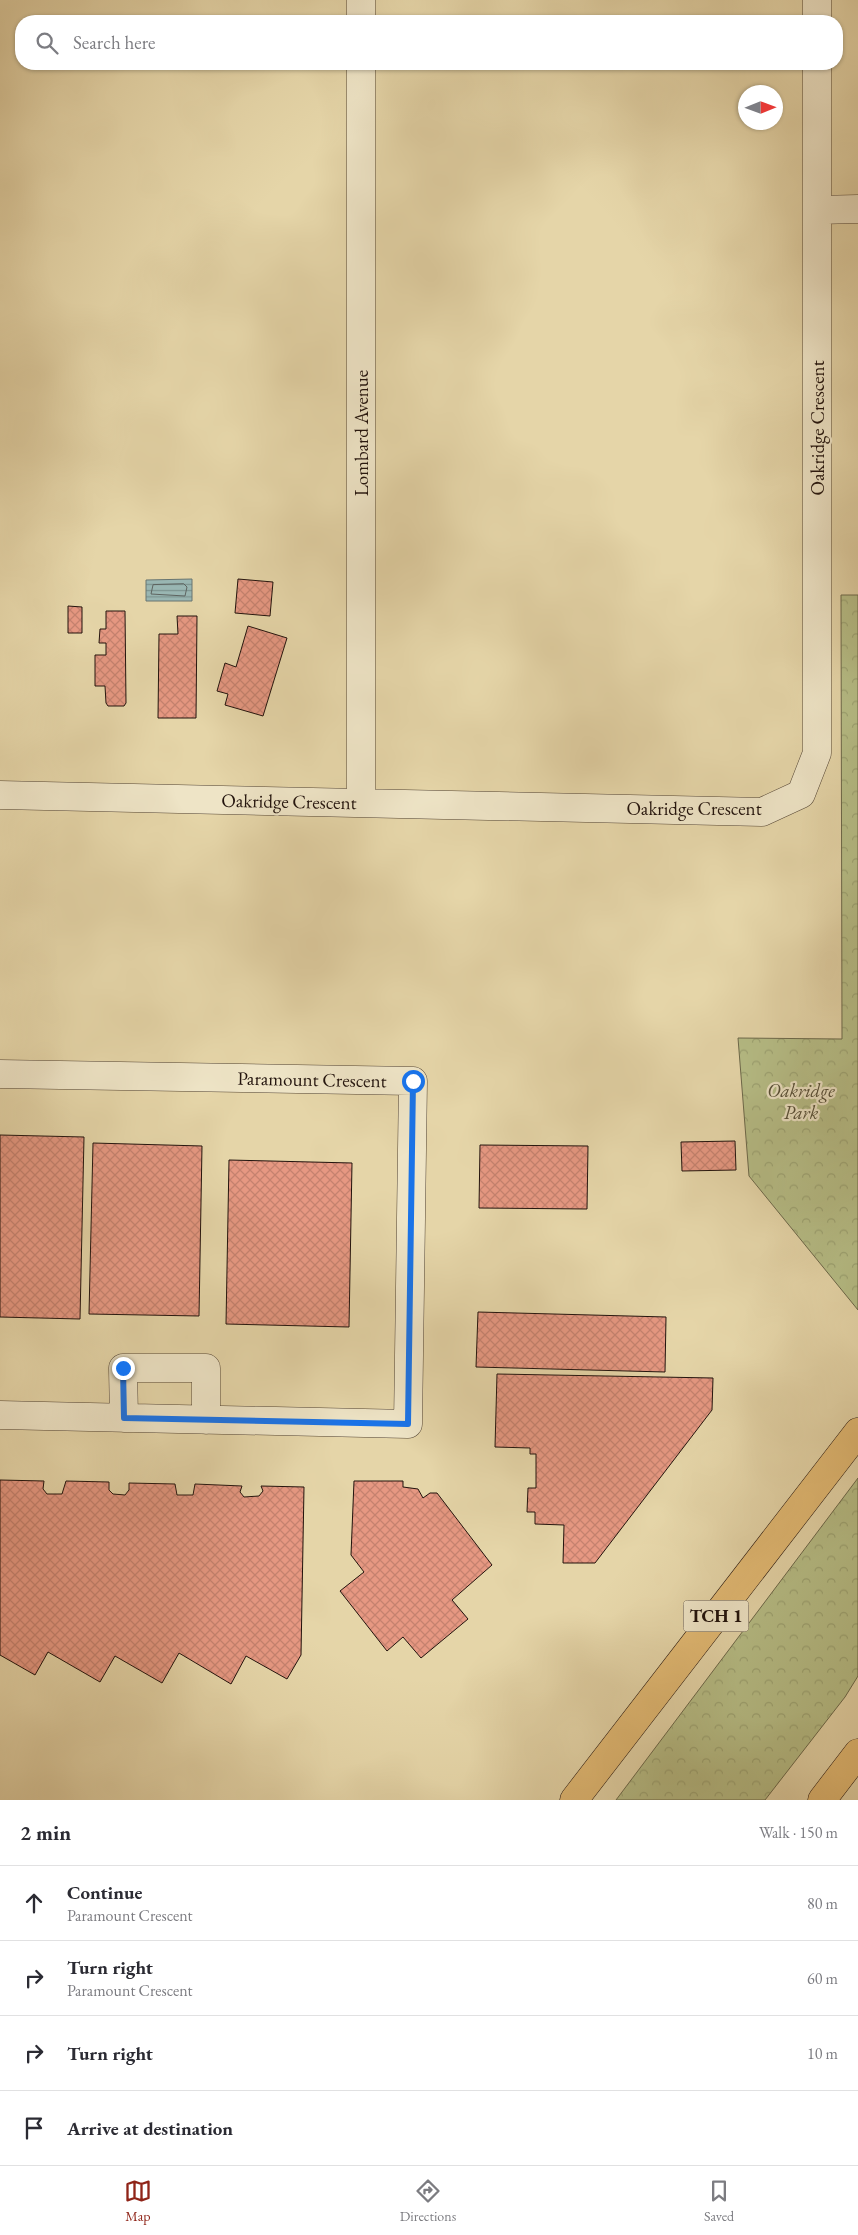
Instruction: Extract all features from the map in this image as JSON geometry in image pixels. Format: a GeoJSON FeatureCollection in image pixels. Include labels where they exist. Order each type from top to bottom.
{"type":"FeatureCollection","features":[{"type":"Feature","properties":{"kind":"highway","name":"TCH 1"},"geometry":{"type":"LineString","coordinates":[[574,1800],[858,1432]]}},
{"type":"Feature","properties":{"kind":"highway"},"geometry":{"type":"LineString","coordinates":[[822,1800],[858,1753]]}},
{"type":"Feature","properties":{"kind":"street"},"geometry":{"type":"LineString","coordinates":[[361,0],[361,15]]}},
{"type":"Feature","properties":{"kind":"street"},"geometry":{"type":"LineString","coordinates":[[817,0],[817,15]]}},
{"type":"Feature","properties":{"kind":"street","name":"Lombard Avenue"},"geometry":{"type":"LineString","coordinates":[[361,70],[361,802]]}},
{"type":"Feature","properties":{"kind":"street","name":"Oakridge Crescent"},"geometry":{"type":"LineString","coordinates":[[0,795],[762,812],[801,794],[817,753],[817,70]]}},
{"type":"Feature","properties":{"kind":"street"},"geometry":{"type":"LineString","coordinates":[[817,210],[858,210]]}},
{"type":"Feature","properties":{"kind":"street","name":"Paramount Crescent"},"geometry":{"type":"LineString","coordinates":[[0,1074],[413,1081],[408,1424],[0,1415]]}},
{"type":"Feature","properties":{"kind":"street"},"geometry":{"type":"LineString","coordinates":[[124,1418],[123,1368],[206,1368],[206,1420]]}},
{"type":"Feature","properties":{"kind":"green space","name":"Oakridge Park"},"geometry":{"type":"Polygon","coordinates":[[[841,595],[858,595],[858,1310],[749,1176],[738,1038],[842,1039],[841,595]]]}},
{"type":"Feature","properties":{"kind":"green space"},"geometry":{"type":"Polygon","coordinates":[[[858,1478],[858,1676],[845,1697],[765,1800],[616,1800],[858,1478]]]}},
{"type":"Feature","properties":{"kind":"water"},"geometry":{"type":"Polygon","coordinates":[[[192,579],[192,601],[146,601],[146,580],[192,579]]]}},
{"type":"Feature","properties":{"kind":"building"},"geometry":{"type":"Polygon","coordinates":[[[238,579],[273,582],[270,616],[235,613],[238,579]]]}},
{"type":"Feature","properties":{"kind":"building"},"geometry":{"type":"Polygon","coordinates":[[[68,606],[82,607],[82,633],[68,633],[68,606]]]}},
{"type":"Feature","properties":{"kind":"building"},"geometry":{"type":"Polygon","coordinates":[[[106,611],[125,611],[126,703],[124,706],[108,706],[106,703],[105,686],[95,686],[95,655],[106,655],[106,643],[99,643],[100,629],[106,629],[106,611]]]}},
{"type":"Feature","properties":{"kind":"building"},"geometry":{"type":"Polygon","coordinates":[[[177,616],[197,616],[196,718],[158,718],[159,634],[178,634],[177,616]]]}},
{"type":"Feature","properties":{"kind":"building"},"geometry":{"type":"Polygon","coordinates":[[[248,626],[287,638],[263,716],[225,705],[228,694],[217,691],[225,663],[236,667],[248,626]]]}},
{"type":"Feature","properties":{"kind":"building"},"geometry":{"type":"Polygon","coordinates":[[[0,1135],[84,1137],[80,1319],[0,1317],[0,1135]]]}},
{"type":"Feature","properties":{"kind":"building"},"geometry":{"type":"Polygon","coordinates":[[[735,1141],[736,1170],[682,1171],[681,1142],[735,1141]]]}},
{"type":"Feature","properties":{"kind":"building"},"geometry":{"type":"Polygon","coordinates":[[[93,1143],[202,1146],[199,1316],[89,1314],[93,1143]]]}},
{"type":"Feature","properties":{"kind":"building"},"geometry":{"type":"Polygon","coordinates":[[[480,1145],[588,1146],[587,1209],[479,1208],[480,1145]]]}},
{"type":"Feature","properties":{"kind":"building"},"geometry":{"type":"Polygon","coordinates":[[[229,1160],[352,1163],[349,1327],[226,1324],[229,1160]]]}},
{"type":"Feature","properties":{"kind":"building"},"geometry":{"type":"Polygon","coordinates":[[[478,1312],[666,1317],[665,1372],[476,1367],[478,1312]]]}},
{"type":"Feature","properties":{"kind":"building"},"geometry":{"type":"Polygon","coordinates":[[[497,1374],[713,1378],[712,1410],[595,1563],[563,1563],[564,1525],[535,1524],[535,1512],[527,1512],[528,1488],[536,1488],[536,1454],[530,1454],[530,1448],[495,1447],[497,1374]]]}},
{"type":"Feature","properties":{"kind":"building"},"geometry":{"type":"Polygon","coordinates":[[[0,1480],[44,1481],[43,1489],[47,1494],[62,1494],[66,1481],[109,1482],[109,1490],[113,1494],[125,1495],[129,1490],[129,1483],[175,1484],[177,1495],[193,1495],[195,1484],[242,1486],[240,1492],[244,1497],[259,1496],[263,1491],[261,1486],[304,1487],[301,1655],[287,1679],[246,1656],[231,1684],[179,1653],[162,1683],[115,1656],[100,1682],[48,1652],[35,1675],[0,1655],[0,1480]]]}},
{"type":"Feature","properties":{"kind":"building"},"geometry":{"type":"Polygon","coordinates":[[[354,1481],[403,1481],[403,1487],[418,1489],[423,1498],[430,1493],[437,1493],[492,1565],[452,1600],[468,1619],[421,1658],[403,1637],[387,1651],[340,1591],[364,1572],[351,1555],[354,1481]]]}},
{"type":"Feature","properties":{"kind":"route"},"geometry":{"type":"LineString","coordinates":[[123,1368],[124,1418],[408,1424],[413,1081]]}}]}
